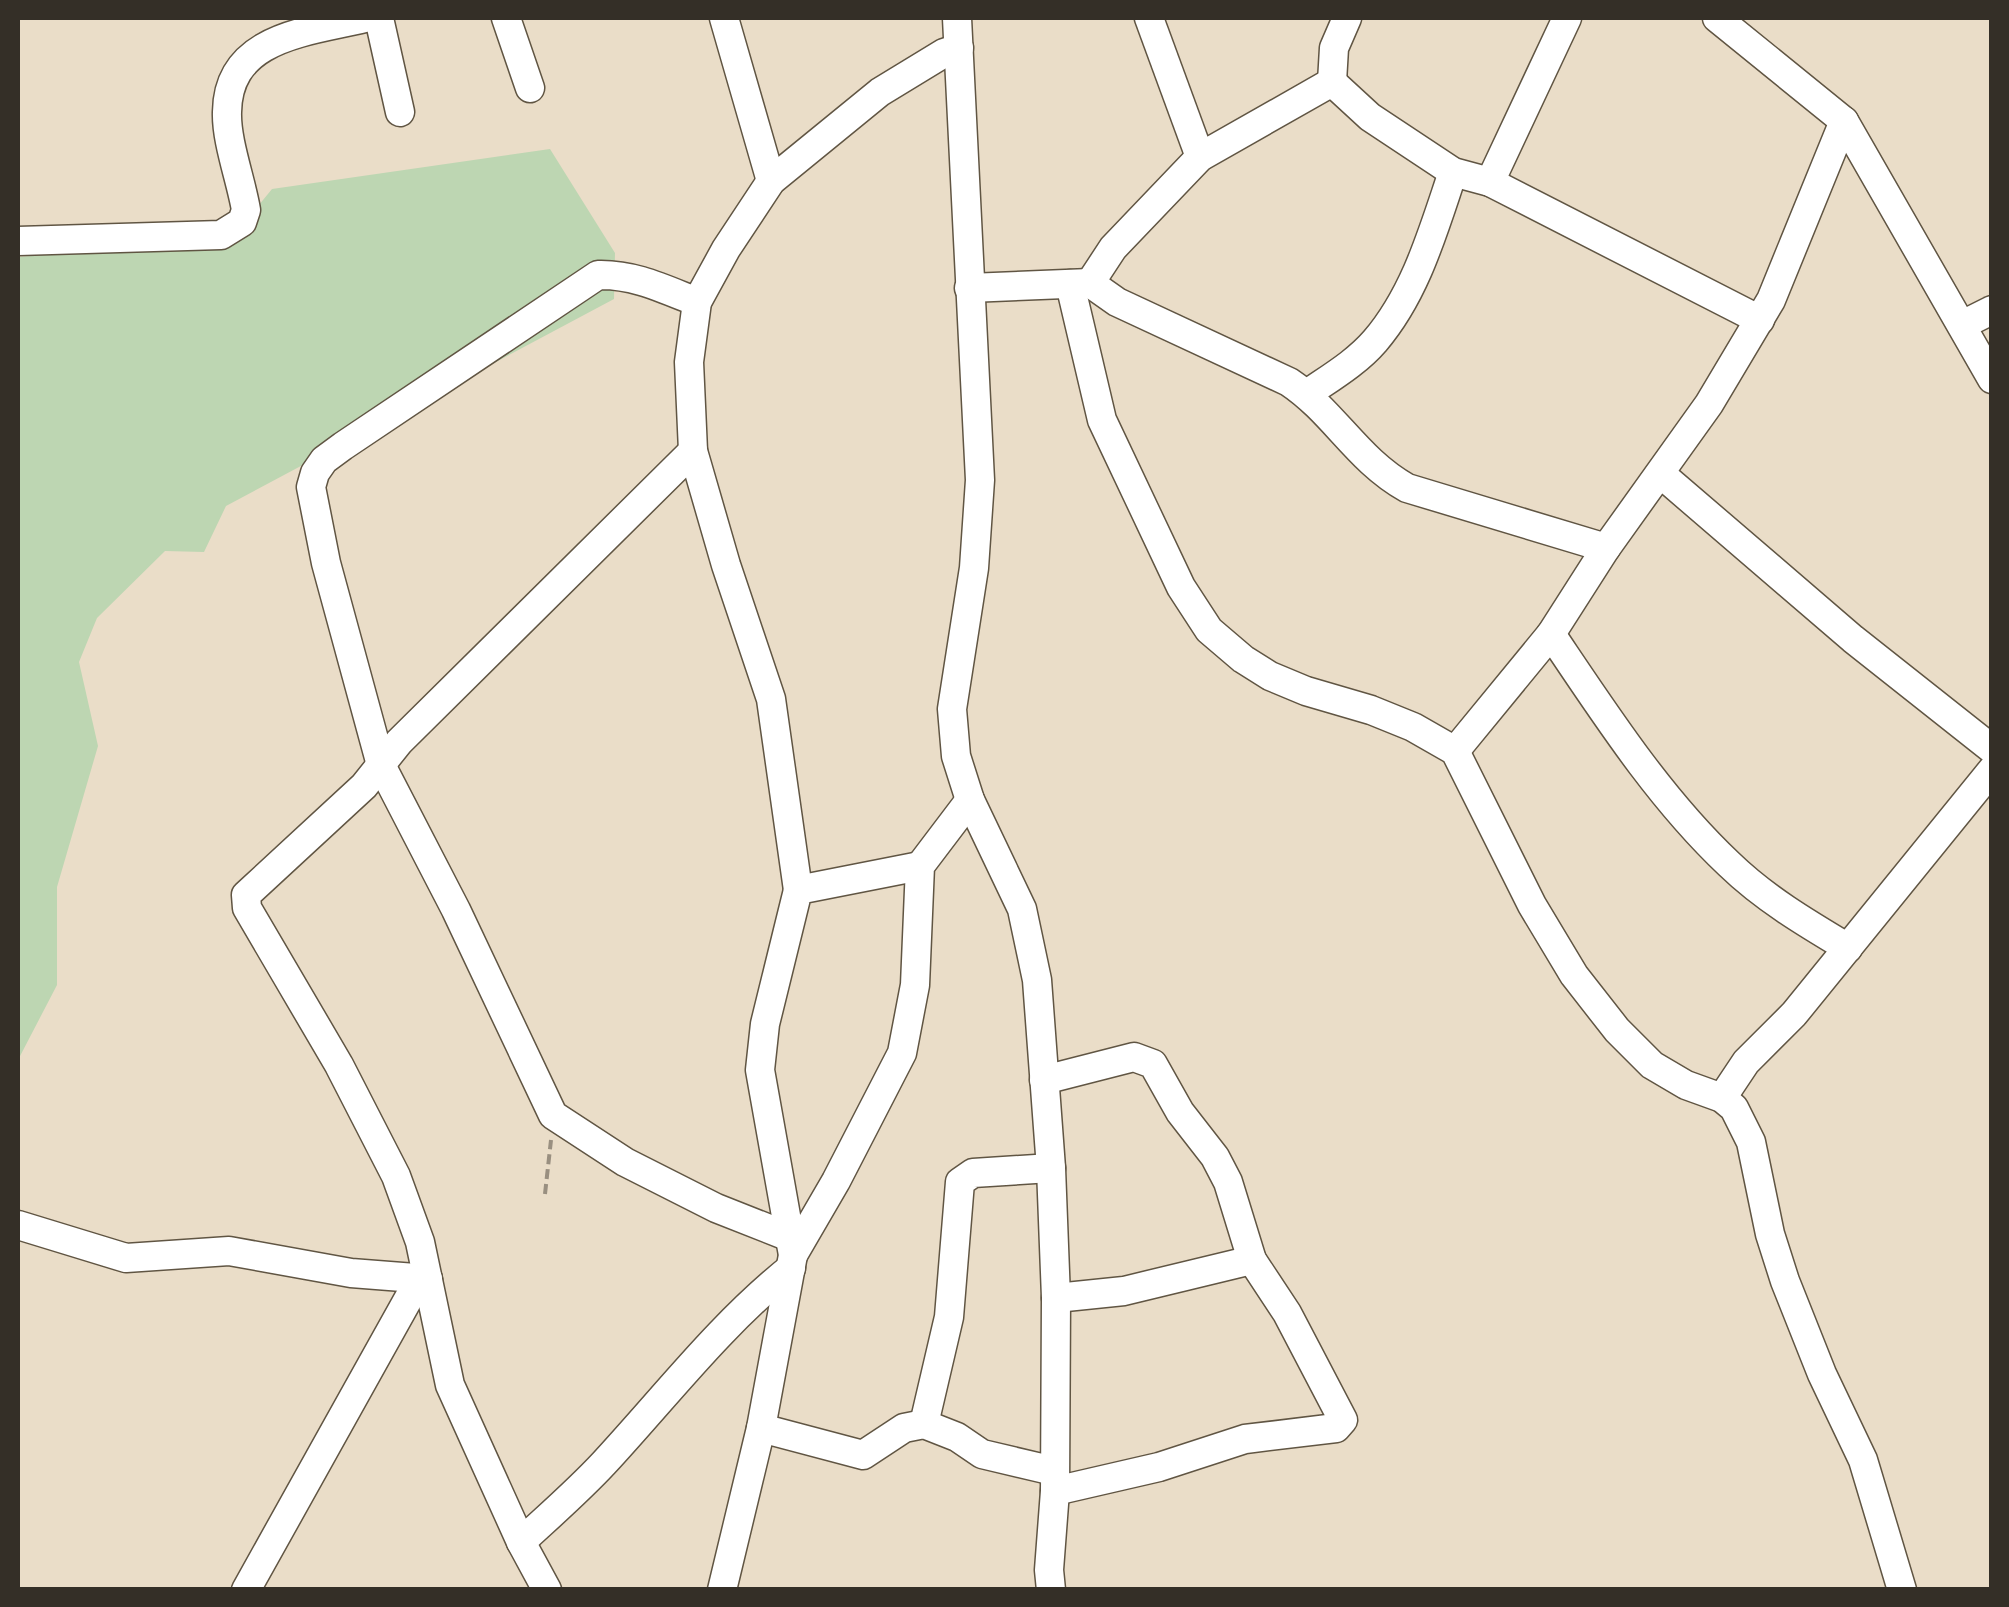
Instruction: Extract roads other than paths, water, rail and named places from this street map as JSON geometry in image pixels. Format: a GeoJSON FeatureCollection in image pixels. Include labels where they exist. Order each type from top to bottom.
{"type":"FeatureCollection","features":[{"type":"Feature","properties":{"kind":"street"},"geometry":{"type":"LineString","coordinates":[[18,241],[221,235],[235,229],[246,210],[227,113],[230,92],[247,57],[266,43],[365,18]]}},
{"type":"Feature","properties":{"kind":"street"},"geometry":{"type":"LineString","coordinates":[[379,18],[400,112]]}},
{"type":"Feature","properties":{"kind":"street"},"geometry":{"type":"LineString","coordinates":[[506,18],[530,88]]}},
{"type":"Feature","properties":{"kind":"street"},"geometry":{"type":"LineString","coordinates":[[724,18],[772,180]]}},
{"type":"Feature","properties":{"kind":"street"},"geometry":{"type":"LineString","coordinates":[[957,18],[980,480],[974,568],[952,709],[956,756],[970,800],[1022,909],[1038,980],[1056,1298],[1051,1590]]}},
{"type":"Feature","properties":{"kind":"street"},"geometry":{"type":"LineString","coordinates":[[1149,18],[1200,157]]}},
{"type":"Feature","properties":{"kind":"street"},"geometry":{"type":"LineString","coordinates":[[1332,82],[1334,48],[1347,18]]}},
{"type":"Feature","properties":{"kind":"street"},"geometry":{"type":"LineString","coordinates":[[1490,182],[1567,18]]}},
{"type":"Feature","properties":{"kind":"street"},"geometry":{"type":"LineString","coordinates":[[1717,18],[1844,120],[1992,379]]}},
{"type":"Feature","properties":{"kind":"street"},"geometry":{"type":"LineString","coordinates":[[722,1590],[761,1428],[792,1254],[760,1070],[765,1024],[798,890],[771,699],[693,451],[689,362],[697,302],[726,249],[772,180],[880,92],[959,48]]}},
{"type":"Feature","properties":{"kind":"street"},"geometry":{"type":"LineString","coordinates":[[1080,283],[1200,157],[1332,82]]}},
{"type":"Feature","properties":{"kind":"street"},"geometry":{"type":"LineString","coordinates":[[1332,82],[1370,117],[1454,172],[1490,182],[1760,320]]}},
{"type":"Feature","properties":{"kind":"street"},"geometry":{"type":"LineString","coordinates":[[1455,752],[1551,634],[1606,548],[1709,404],[1760,320],[1788,262],[1844,120]]}},
{"type":"Feature","properties":{"kind":"street"},"geometry":{"type":"LineString","coordinates":[[1308,394],[1374,342],[1399,307],[1418,274],[1454,172]]}},
{"type":"Feature","properties":{"kind":"street"},"geometry":{"type":"LineString","coordinates":[[697,302],[641,280],[619,274],[598,275],[324,460],[312,486],[326,563],[381,764],[553,1115],[625,1162],[716,1208],[792,1254]]}},
{"type":"Feature","properties":{"kind":"street"},"geometry":{"type":"LineString","coordinates":[[970,288],[1080,283],[1254,364],[1308,394],[1360,454],[1382,474],[1407,488],[1606,548]]}},
{"type":"Feature","properties":{"kind":"street"},"geometry":{"type":"LineString","coordinates":[[1080,283],[1102,420],[1181,587],[1210,630],[1270,676],[1372,710],[1413,727],[1455,752],[1532,906],[1574,975],[1617,1030],[1652,1065],[1686,1085],[1722,1098],[1734,1108],[1750,1142],[1770,1234],[1785,1281],[1822,1374],[1863,1460],[1902,1590]]}},
{"type":"Feature","properties":{"kind":"street"},"geometry":{"type":"LineString","coordinates":[[1962,324],[1992,310]]}},
{"type":"Feature","properties":{"kind":"street"},"geometry":{"type":"LineString","coordinates":[[547,1590],[520,1542],[450,1384],[410,1212],[375,1130],[245,902],[249,889],[364,786],[399,742],[693,451]]}},
{"type":"Feature","properties":{"kind":"street"},"geometry":{"type":"LineString","coordinates":[[1660,474],[1853,639],[1992,749]]}},
{"type":"Feature","properties":{"kind":"street"},"geometry":{"type":"LineString","coordinates":[[1551,634],[1685,820],[1732,867],[1788,912],[1848,948]]}},
{"type":"Feature","properties":{"kind":"street"},"geometry":{"type":"LineString","coordinates":[[1722,1098],[1746,1062],[1794,1014],[1992,770]]}},
{"type":"Feature","properties":{"kind":"street"},"geometry":{"type":"LineString","coordinates":[[520,1542],[604,1463],[698,1354],[792,1254],[836,1181],[902,1053],[915,984],[920,866],[970,800]]}},
{"type":"Feature","properties":{"kind":"street"},"geometry":{"type":"LineString","coordinates":[[798,890],[920,866]]}},
{"type":"Feature","properties":{"kind":"street"},"geometry":{"type":"LineString","coordinates":[[761,1428],[863,1455],[904,1428],[924,1424],[958,1437],[982,1454],[1055,1481],[1159,1467],[1246,1438],[1342,1425],[1343,1416],[1315,1363],[1252,1260],[1228,1182],[1215,1157],[1180,1112],[1153,1064],[1134,1057],[1044,1080]]}},
{"type":"Feature","properties":{"kind":"street"},"geometry":{"type":"LineString","coordinates":[[924,1424],[949,1317],[960,1182],[972,1173],[1051,1168]]}},
{"type":"Feature","properties":{"kind":"street"},"geometry":{"type":"LineString","coordinates":[[18,1225],[126,1258],[228,1251],[351,1273],[424,1278]]}},
{"type":"Feature","properties":{"kind":"street"},"geometry":{"type":"LineString","coordinates":[[1056,1298],[1124,1291],[1252,1260]]}},
{"type":"Feature","properties":{"kind":"street"},"geometry":{"type":"LineString","coordinates":[[246,1590],[424,1278]]}}]}
